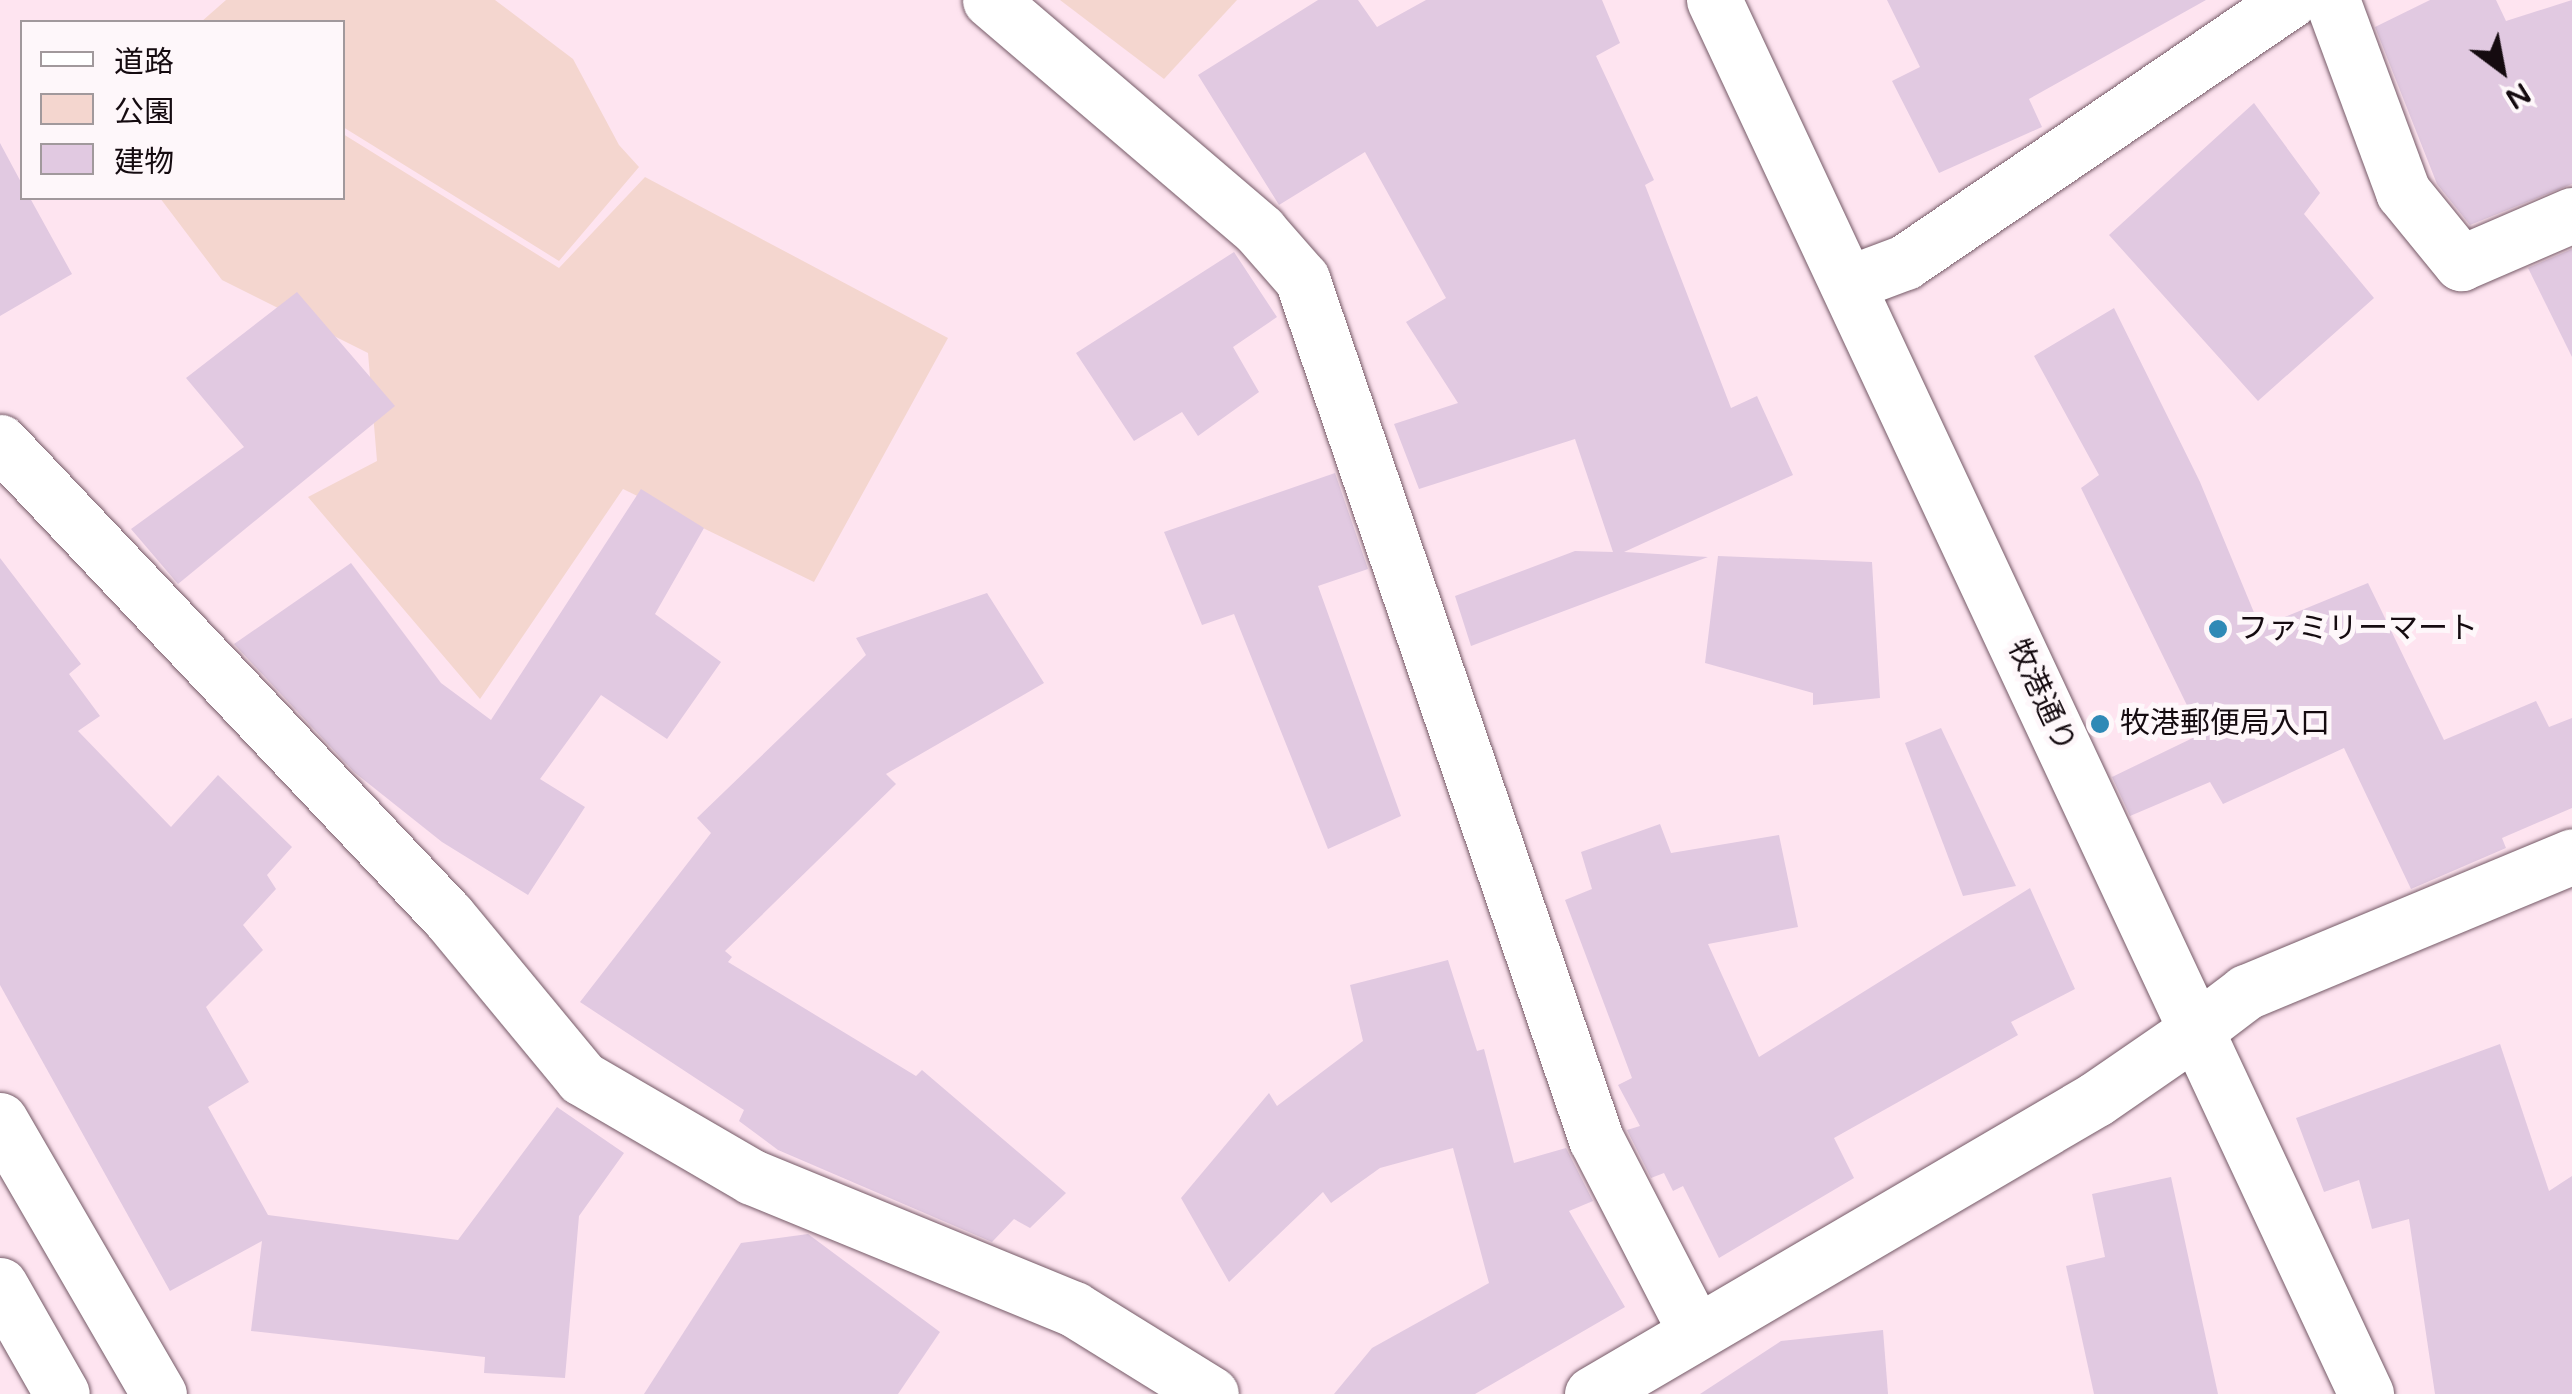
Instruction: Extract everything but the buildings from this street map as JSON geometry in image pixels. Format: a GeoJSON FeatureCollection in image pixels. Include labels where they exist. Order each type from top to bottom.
{"type":"FeatureCollection","features":[{"type":"Feature","properties":{"kind":"street"},"geometry":{"type":"LineString","coordinates":[[990,0],[1260,232],[1302,279],[1596,1139],[1694,1331]]}},
{"type":"Feature","properties":{"kind":"street","name":"牧港通り"},"geometry":{"type":"LineString","coordinates":[[1714,0],[2366,1394]]}},
{"type":"Feature","properties":{"kind":"street"},"geometry":{"type":"LineString","coordinates":[[1849,283],[1905,262],[2290,0]]}},
{"type":"Feature","properties":{"kind":"street"},"geometry":{"type":"LineString","coordinates":[[2332,0],[2403,192],[2461,263],[2572,215]]}},
{"type":"Feature","properties":{"kind":"street"},"geometry":{"type":"LineString","coordinates":[[0,442],[448,916],[582,1078],[752,1177],[1074,1309],[1211,1394]]}},
{"type":"Feature","properties":{"kind":"street"},"geometry":{"type":"LineString","coordinates":[[1592,1394],[2096,1099],[2246,992],[2572,856]]}},
{"type":"Feature","properties":{"kind":"street"},"geometry":{"type":"LineString","coordinates":[[0,1120],[159,1394]]}},
{"type":"Feature","properties":{"kind":"street"},"geometry":{"type":"LineString","coordinates":[[0,1284],[62,1394]]}},
{"type":"Feature","properties":{"kind":"green space"},"geometry":{"type":"Polygon","coordinates":[[[226,0],[495,0],[573,59],[619,145],[639,167],[559,261],[345,128],[345,20],[203,20],[226,0]]]}},
{"type":"Feature","properties":{"kind":"green space"},"geometry":{"type":"Polygon","coordinates":[[[1060,0],[1237,0],[1164,79],[1060,0]]]}},
{"type":"Feature","properties":{"kind":"green space"},"geometry":{"type":"Polygon","coordinates":[[[345,135],[559,268],[645,177],[948,338],[814,582],[623,489],[480,699],[308,497],[377,461],[368,353],[222,280],[162,200],[345,200],[345,135]]]}},
{"type":"Feature","properties":{"kind":"place","name":"ファミリーマート"},"geometry":{"type":"Point","coordinates":[2218,629]}},
{"type":"Feature","properties":{"kind":"place","name":"牧港郵便局入口"},"geometry":{"type":"Point","coordinates":[2100,724]}}]}
